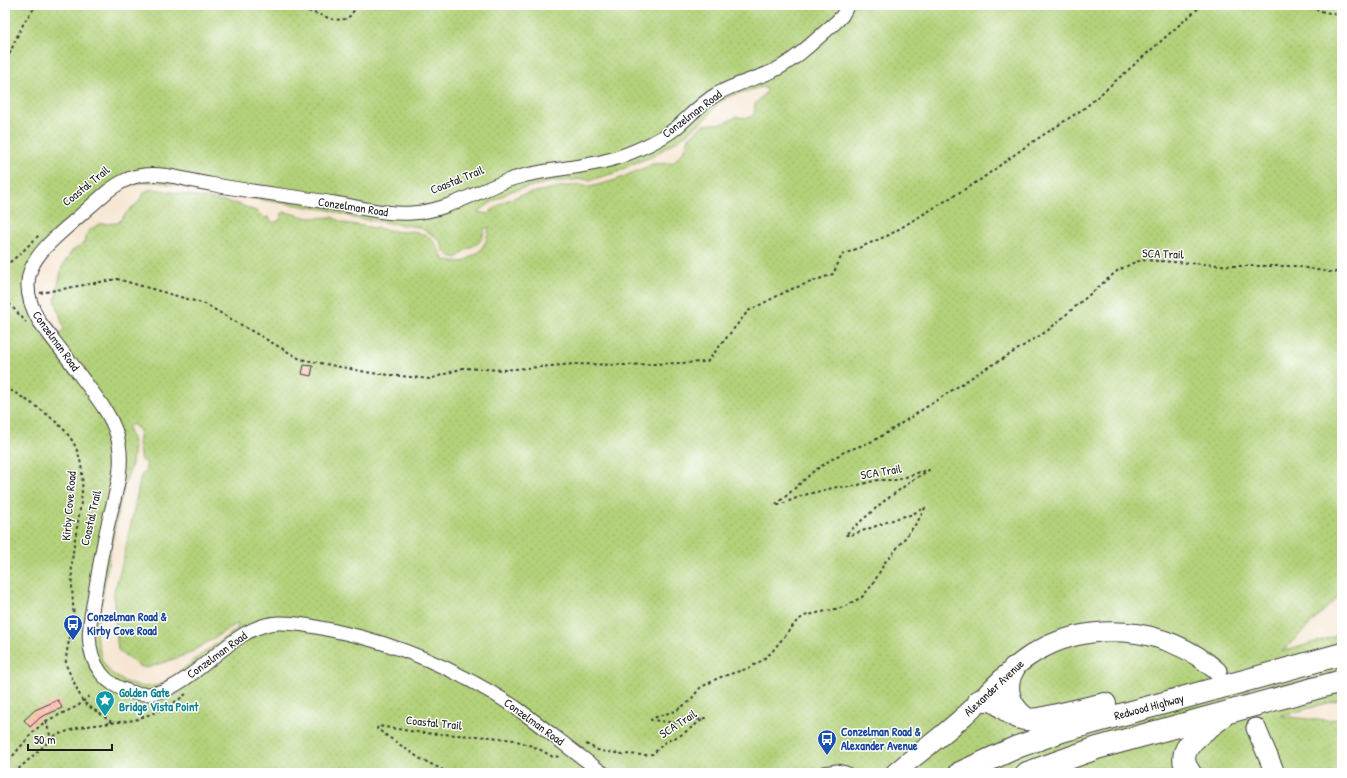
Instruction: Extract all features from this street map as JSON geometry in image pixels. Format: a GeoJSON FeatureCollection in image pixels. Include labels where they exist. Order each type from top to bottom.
{"type":"FeatureCollection","features":[{"type":"Feature","properties":{"kind":"highway","name":"Redwood Highway"},"geometry":{"type":"LineString","coordinates":[[960,773],[1017,747],[1062,731],[1342,654]]}},
{"type":"Feature","properties":{"kind":"highway"},"geometry":{"type":"LineString","coordinates":[[1014,668],[1010,675],[1008,685],[1010,699],[1018,712],[1030,720]]}},
{"type":"Feature","properties":{"kind":"highway"},"geometry":{"type":"LineString","coordinates":[[979,701],[993,701],[1016,716],[1030,720],[1056,716],[1142,695],[1250,679]]}},
{"type":"Feature","properties":{"kind":"highway"},"geometry":{"type":"LineString","coordinates":[[1027,773],[1097,748],[1342,680]]}},
{"type":"Feature","properties":{"kind":"highway"},"geometry":{"type":"LineString","coordinates":[[1190,773],[1183,760],[1187,747],[1229,712]]}},
{"type":"Feature","properties":{"kind":"main road","name":"Alexander Avenue"},"geometry":{"type":"LineString","coordinates":[[895,773],[952,726],[1014,668],[1040,650],[1062,640],[1090,633],[1118,632],[1139,634],[1173,643],[1199,656],[1217,671]]}},
{"type":"Feature","properties":{"kind":"main road"},"geometry":{"type":"LineString","coordinates":[[1256,728],[1275,773]]}},
{"type":"Feature","properties":{"kind":"street","name":"Conzelman Road"},"geometry":{"type":"LineString","coordinates":[[603,773],[517,709],[470,680],[408,652],[356,636],[297,624],[267,624],[246,632],[172,688],[161,693],[132,693],[123,690],[106,679],[94,663],[85,623],[120,469],[119,443],[116,430],[100,400],[39,321],[33,310],[28,295],[28,282],[31,268],[46,246],[108,191],[119,183],[142,175],[157,174],[230,188],[334,203],[396,214],[428,211],[457,202],[514,178],[602,162],[637,150],[673,130],[702,104],[723,90],[773,71],[786,64],[835,23],[842,16],[848,5]]}},
{"type":"Feature","properties":{"kind":"street"},"geometry":{"type":"LineString","coordinates":[[825,773],[837,771],[846,773]]}},
{"type":"Feature","properties":{"kind":"path"},"geometry":{"type":"LineString","coordinates":[[5,65],[26,20],[38,5]]}},
{"type":"Feature","properties":{"kind":"path"},"geometry":{"type":"LineString","coordinates":[[285,5],[335,20],[345,20],[358,5]]}},
{"type":"Feature","properties":{"kind":"path"},"geometry":{"type":"LineString","coordinates":[[28,295],[117,279],[205,304],[300,359],[371,373],[430,379],[463,368],[503,370],[574,364],[627,365],[707,362],[748,311],[789,290],[833,274],[842,255],[889,235],[980,180],[1086,107],[1202,5]]}},
{"type":"Feature","properties":{"kind":"path"},"geometry":{"type":"LineString","coordinates":[[1304,5],[1342,16]]}},
{"type":"Feature","properties":{"kind":"path"},"geometry":{"type":"LineString","coordinates":[[5,266],[44,232]]}},
{"type":"Feature","properties":{"kind":"path","name":"SCA Trail"},"geometry":{"type":"LineString","coordinates":[[582,742],[591,748],[600,751],[634,755],[653,754],[665,742],[681,736],[705,718],[676,723],[655,722],[651,720],[653,718],[674,711],[689,702],[700,688],[712,681],[730,673],[749,668],[761,661],[771,653],[801,618],[808,614],[844,607],[862,597],[873,584],[885,562],[918,521],[925,508],[910,515],[851,535],[845,535],[887,499],[929,470],[904,478],[878,480],[850,487],[837,487],[804,495],[779,505],[775,505],[777,502],[829,460],[844,452],[873,441],[885,434],[983,370],[1047,331],[1117,271],[1135,262],[1144,260],[1234,266],[1294,266],[1329,272],[1342,272]]}},
{"type":"Feature","properties":{"kind":"path"},"geometry":{"type":"LineString","coordinates":[[5,299],[27,324]]}},
{"type":"Feature","properties":{"kind":"path","name":"Kirby Cove Road"},"geometry":{"type":"LineString","coordinates":[[5,387],[39,408],[58,424],[75,447],[81,461],[82,480],[72,562],[74,621],[76,622]]}},
{"type":"Feature","properties":{"kind":"path"},"geometry":{"type":"LineString","coordinates":[[76,622],[85,623]]}},
{"type":"Feature","properties":{"kind":"path"},"geometry":{"type":"LineString","coordinates":[[76,622],[85,623]]}},
{"type":"Feature","properties":{"kind":"path"},"geometry":{"type":"LineString","coordinates":[[76,622],[65,659],[66,665],[83,702],[113,724]]}},
{"type":"Feature","properties":{"kind":"path"},"geometry":{"type":"LineString","coordinates":[[14,773],[56,735],[80,727],[135,720],[156,712],[177,701],[188,692]]}},
{"type":"Feature","properties":{"kind":"path"},"geometry":{"type":"LineString","coordinates":[[5,765],[34,731],[46,721],[78,706],[89,696]]}},
{"type":"Feature","properties":{"kind":"path"},"geometry":{"type":"LineString","coordinates":[[46,721],[51,739]]}},
{"type":"Feature","properties":{"kind":"path","name":"Coastal Trail"},"geometry":{"type":"LineString","coordinates":[[449,773],[423,760],[400,745],[378,730],[378,726],[423,733],[491,737],[514,740],[537,748],[553,757],[561,756],[568,747]]}},
{"type":"Feature","properties":{"kind":"green space"},"geometry":{"type":"Polygon","coordinates":[[[5,5],[1342,5],[1342,593],[1282,652],[1342,634],[1342,699],[1281,716],[1317,720],[1342,719],[1342,773],[5,773],[5,5]],[[762,87],[732,95],[718,103],[707,117],[687,134],[653,156],[630,165],[618,172],[590,180],[583,179],[546,183],[511,191],[478,212],[487,214],[503,202],[521,195],[559,187],[580,185],[590,187],[616,180],[653,164],[673,163],[685,149],[689,138],[703,125],[725,123],[736,117],[747,118],[754,115],[755,104],[768,90],[762,87]],[[145,182],[124,188],[114,195],[60,242],[50,252],[39,269],[36,287],[37,298],[41,309],[60,333],[64,329],[55,299],[62,267],[72,251],[84,243],[88,231],[99,224],[118,223],[129,210],[138,203],[145,191],[154,189],[238,204],[258,212],[264,218],[268,217],[274,223],[281,219],[282,213],[285,212],[309,218],[332,217],[344,223],[401,232],[413,231],[427,235],[435,243],[444,260],[463,262],[480,251],[486,241],[489,227],[484,229],[482,238],[478,243],[463,251],[457,258],[450,256],[444,251],[440,241],[419,227],[354,218],[330,210],[241,197],[157,182],[145,182]],[[132,424],[128,428],[134,445],[132,464],[123,489],[110,552],[96,634],[102,660],[109,671],[130,684],[145,687],[159,685],[173,678],[195,659],[237,629],[238,623],[188,654],[147,668],[139,666],[118,650],[114,611],[114,592],[123,561],[141,476],[145,471],[147,463],[141,460],[138,445],[140,430],[132,424]]]}},
{"type":"Feature","properties":{"kind":"building"},"geometry":{"type":"Polygon","coordinates":[[[304,365],[313,366],[311,376],[302,374],[304,365]]]}},
{"type":"Feature","properties":{"kind":"building"},"geometry":{"type":"Polygon","coordinates":[[[58,700],[62,708],[41,717],[30,727],[24,720],[35,710],[58,700]]]}},
{"type":"Feature","properties":{"kind":"tunnel"},"geometry":{"type":"LineString","coordinates":[[1220,674],[1240,700],[1256,728]]}},
{"type":"Feature","properties":{"kind":"place","name":"Conzelman Road & Kirby Cove Road"},"geometry":{"type":"Point","coordinates":[73,641]}},
{"type":"Feature","properties":{"kind":"place","name":"Golden Gate Bridge Vista Point"},"geometry":{"type":"Point","coordinates":[105,717]}},
{"type":"Feature","properties":{"kind":"place","name":"Conzelman Road & Alexander Avenue"},"geometry":{"type":"Point","coordinates":[827,756]}}]}
